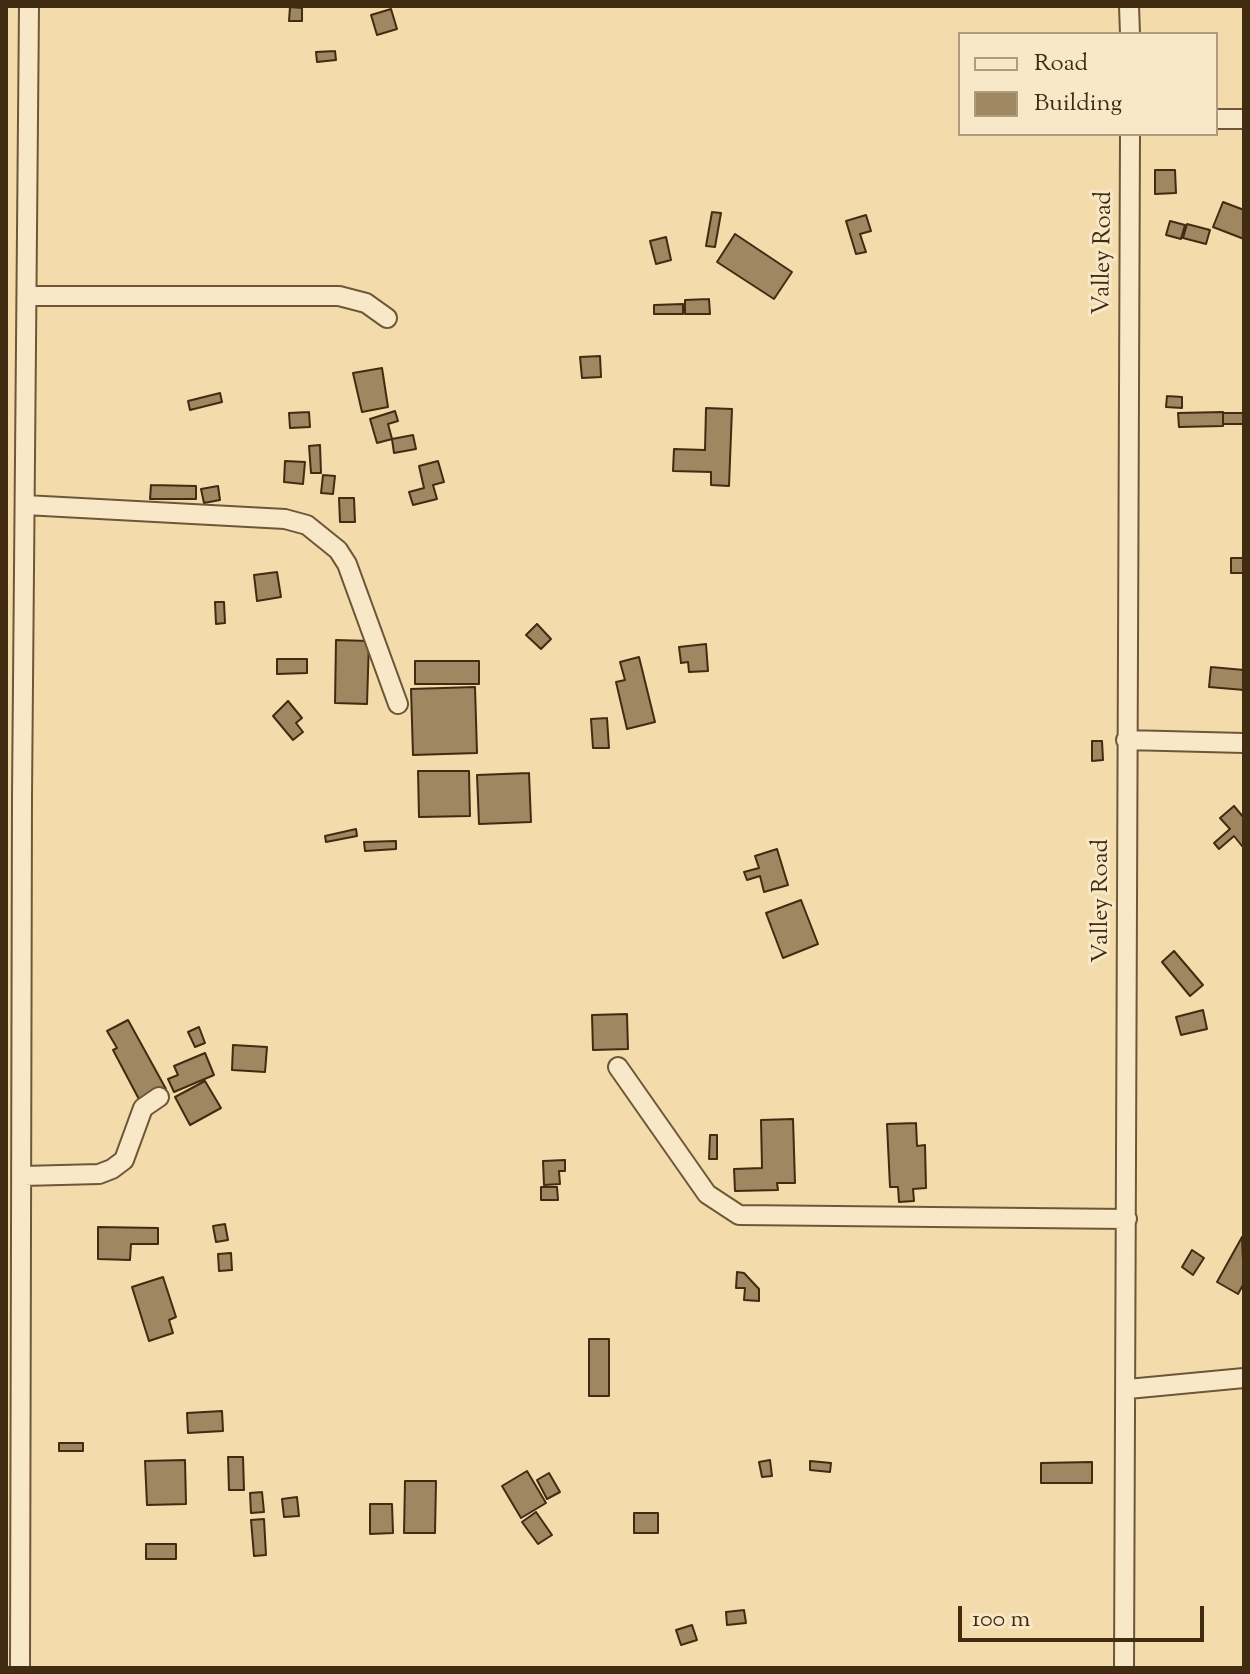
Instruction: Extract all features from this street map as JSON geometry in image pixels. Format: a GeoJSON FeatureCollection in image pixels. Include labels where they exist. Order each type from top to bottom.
{"type":"FeatureCollection","features":[{"type":"Feature","properties":{"kind":"street"},"geometry":{"type":"LineString","coordinates":[[20,1668],[14,1240],[23,1176],[29,6]]}},
{"type":"Feature","properties":{"kind":"street"},"geometry":{"type":"LineString","coordinates":[[1129,6],[1130,32]]}},
{"type":"Feature","properties":{"kind":"street"},"geometry":{"type":"LineString","coordinates":[[1218,119],[1244,119]]}},
{"type":"Feature","properties":{"kind":"street","name":"Valley Road"},"geometry":{"type":"LineString","coordinates":[[1124,1668],[1128,1389],[1126,740],[1130,136]]}},
{"type":"Feature","properties":{"kind":"street"},"geometry":{"type":"LineString","coordinates":[[27,296],[339,296],[366,303],[387,318]]}},
{"type":"Feature","properties":{"kind":"street"},"geometry":{"type":"LineString","coordinates":[[25,505],[285,519],[307,525],[338,550],[347,564],[398,704]]}},
{"type":"Feature","properties":{"kind":"street"},"geometry":{"type":"LineString","coordinates":[[1126,740],[1244,743]]}},
{"type":"Feature","properties":{"kind":"street"},"geometry":{"type":"LineString","coordinates":[[618,1067],[707,1194],[739,1215],[1127,1219]]}},
{"type":"Feature","properties":{"kind":"street"},"geometry":{"type":"LineString","coordinates":[[23,1176],[99,1174],[112,1169],[124,1160],[143,1108],[159,1097]]}},
{"type":"Feature","properties":{"kind":"street"},"geometry":{"type":"LineString","coordinates":[[1128,1389],[1244,1378]]}},
{"type":"Feature","properties":{"kind":"building"},"geometry":{"type":"Polygon","coordinates":[[[290,7],[302,8],[302,21],[289,21],[290,7]]]}},
{"type":"Feature","properties":{"kind":"building"},"geometry":{"type":"Polygon","coordinates":[[[391,9],[397,29],[377,35],[371,15],[391,9]]]}},
{"type":"Feature","properties":{"kind":"building"},"geometry":{"type":"Polygon","coordinates":[[[335,51],[336,60],[317,62],[316,52],[335,51]]]}},
{"type":"Feature","properties":{"kind":"building"},"geometry":{"type":"Polygon","coordinates":[[[1155,170],[1175,170],[1176,193],[1155,194],[1155,170]]]}},
{"type":"Feature","properties":{"kind":"building"},"geometry":{"type":"Polygon","coordinates":[[[1223,202],[1244,210],[1244,239],[1213,227],[1223,202]]]}},
{"type":"Feature","properties":{"kind":"building"},"geometry":{"type":"Polygon","coordinates":[[[712,212],[721,213],[715,247],[706,246],[712,212]]]}},
{"type":"Feature","properties":{"kind":"building"},"geometry":{"type":"Polygon","coordinates":[[[866,215],[871,231],[860,234],[866,252],[856,254],[846,221],[866,215]]]}},
{"type":"Feature","properties":{"kind":"building"},"geometry":{"type":"Polygon","coordinates":[[[1170,221],[1185,225],[1181,239],[1166,235],[1170,221]]]}},
{"type":"Feature","properties":{"kind":"building"},"geometry":{"type":"Polygon","coordinates":[[[1187,224],[1210,230],[1206,244],[1183,238],[1187,224]]]}},
{"type":"Feature","properties":{"kind":"building"},"geometry":{"type":"Polygon","coordinates":[[[735,234],[792,272],[774,299],[717,262],[735,234]]]}},
{"type":"Feature","properties":{"kind":"building"},"geometry":{"type":"Polygon","coordinates":[[[666,237],[671,260],[656,264],[650,241],[666,237]]]}},
{"type":"Feature","properties":{"kind":"building"},"geometry":{"type":"Polygon","coordinates":[[[709,299],[710,314],[685,314],[685,300],[709,299]]]}},
{"type":"Feature","properties":{"kind":"building"},"geometry":{"type":"Polygon","coordinates":[[[683,304],[683,314],[654,314],[654,305],[683,304]]]}},
{"type":"Feature","properties":{"kind":"building"},"geometry":{"type":"Polygon","coordinates":[[[600,356],[601,377],[582,378],[580,357],[600,356]]]}},
{"type":"Feature","properties":{"kind":"building"},"geometry":{"type":"Polygon","coordinates":[[[382,368],[388,407],[362,412],[353,373],[382,368]]]}},
{"type":"Feature","properties":{"kind":"building"},"geometry":{"type":"Polygon","coordinates":[[[220,393],[222,402],[190,410],[188,401],[220,393]]]}},
{"type":"Feature","properties":{"kind":"building"},"geometry":{"type":"Polygon","coordinates":[[[1167,396],[1182,397],[1182,408],[1166,407],[1167,396]]]}},
{"type":"Feature","properties":{"kind":"building"},"geometry":{"type":"Polygon","coordinates":[[[706,408],[732,409],[729,486],[711,485],[711,472],[673,471],[674,449],[705,450],[706,408]]]}},
{"type":"Feature","properties":{"kind":"building"},"geometry":{"type":"Polygon","coordinates":[[[395,411],[398,421],[388,424],[392,439],[377,443],[370,419],[395,411]]]}},
{"type":"Feature","properties":{"kind":"building"},"geometry":{"type":"Polygon","coordinates":[[[309,412],[310,427],[290,428],[289,413],[309,412]]]}},
{"type":"Feature","properties":{"kind":"building"},"geometry":{"type":"Polygon","coordinates":[[[1223,412],[1223,426],[1179,427],[1178,413],[1223,412]]]}},
{"type":"Feature","properties":{"kind":"building"},"geometry":{"type":"Polygon","coordinates":[[[1223,413],[1244,413],[1244,424],[1223,424],[1223,413]]]}},
{"type":"Feature","properties":{"kind":"building"},"geometry":{"type":"Polygon","coordinates":[[[413,435],[416,449],[394,453],[392,439],[413,435]]]}},
{"type":"Feature","properties":{"kind":"building"},"geometry":{"type":"Polygon","coordinates":[[[320,445],[321,473],[311,473],[309,446],[320,445]]]}},
{"type":"Feature","properties":{"kind":"building"},"geometry":{"type":"Polygon","coordinates":[[[285,461],[305,462],[303,484],[284,482],[285,461]]]}},
{"type":"Feature","properties":{"kind":"building"},"geometry":{"type":"Polygon","coordinates":[[[438,461],[444,482],[433,485],[437,499],[413,505],[409,492],[424,488],[419,466],[438,461]]]}},
{"type":"Feature","properties":{"kind":"building"},"geometry":{"type":"Polygon","coordinates":[[[323,475],[335,476],[333,494],[321,493],[323,475]]]}},
{"type":"Feature","properties":{"kind":"building"},"geometry":{"type":"Polygon","coordinates":[[[151,485],[196,486],[196,499],[150,499],[151,485]]]}},
{"type":"Feature","properties":{"kind":"building"},"geometry":{"type":"Polygon","coordinates":[[[218,486],[220,500],[204,503],[201,489],[218,486]]]}},
{"type":"Feature","properties":{"kind":"building"},"geometry":{"type":"Polygon","coordinates":[[[339,498],[354,498],[355,522],[340,522],[339,498]]]}},
{"type":"Feature","properties":{"kind":"building"},"geometry":{"type":"Polygon","coordinates":[[[1231,558],[1244,558],[1244,573],[1231,573],[1231,558]]]}},
{"type":"Feature","properties":{"kind":"building"},"geometry":{"type":"Polygon","coordinates":[[[277,572],[281,597],[257,601],[254,575],[277,572]]]}},
{"type":"Feature","properties":{"kind":"building"},"geometry":{"type":"Polygon","coordinates":[[[215,602],[224,602],[225,623],[216,624],[215,602]]]}},
{"type":"Feature","properties":{"kind":"building"},"geometry":{"type":"Polygon","coordinates":[[[537,624],[551,639],[541,649],[526,635],[537,624]]]}},
{"type":"Feature","properties":{"kind":"building"},"geometry":{"type":"Polygon","coordinates":[[[336,640],[369,641],[367,704],[335,703],[336,640]]]}},
{"type":"Feature","properties":{"kind":"building"},"geometry":{"type":"Polygon","coordinates":[[[706,644],[708,671],[689,672],[688,662],[681,663],[679,647],[706,644]]]}},
{"type":"Feature","properties":{"kind":"building"},"geometry":{"type":"Polygon","coordinates":[[[639,657],[655,722],[627,729],[616,682],[625,680],[620,662],[639,657]]]}},
{"type":"Feature","properties":{"kind":"building"},"geometry":{"type":"Polygon","coordinates":[[[277,659],[307,659],[307,673],[277,674],[277,659]]]}},
{"type":"Feature","properties":{"kind":"building"},"geometry":{"type":"Polygon","coordinates":[[[415,661],[479,661],[479,684],[415,684],[415,661]]]}},
{"type":"Feature","properties":{"kind":"building"},"geometry":{"type":"Polygon","coordinates":[[[1211,667],[1244,670],[1244,690],[1209,687],[1211,667]]]}},
{"type":"Feature","properties":{"kind":"building"},"geometry":{"type":"Polygon","coordinates":[[[475,687],[477,753],[413,755],[411,689],[475,687]]]}},
{"type":"Feature","properties":{"kind":"building"},"geometry":{"type":"Polygon","coordinates":[[[288,701],[302,718],[296,723],[303,732],[293,740],[273,716],[288,701]]]}},
{"type":"Feature","properties":{"kind":"building"},"geometry":{"type":"Polygon","coordinates":[[[607,718],[609,748],[593,748],[591,719],[607,718]]]}},
{"type":"Feature","properties":{"kind":"building"},"geometry":{"type":"Polygon","coordinates":[[[1092,741],[1102,741],[1103,760],[1092,761],[1092,741]]]}},
{"type":"Feature","properties":{"kind":"building"},"geometry":{"type":"Polygon","coordinates":[[[418,771],[469,771],[470,816],[419,817],[418,771]]]}},
{"type":"Feature","properties":{"kind":"building"},"geometry":{"type":"Polygon","coordinates":[[[529,773],[531,822],[479,824],[477,775],[529,773]]]}},
{"type":"Feature","properties":{"kind":"building"},"geometry":{"type":"Polygon","coordinates":[[[1234,806],[1244,818],[1244,844],[1242,846],[1234,836],[1219,849],[1214,843],[1230,829],[1220,818],[1234,806]]]}},
{"type":"Feature","properties":{"kind":"building"},"geometry":{"type":"Polygon","coordinates":[[[356,829],[357,836],[326,842],[325,836],[356,829]]]}},
{"type":"Feature","properties":{"kind":"building"},"geometry":{"type":"Polygon","coordinates":[[[396,841],[396,849],[365,851],[364,842],[396,841]]]}},
{"type":"Feature","properties":{"kind":"building"},"geometry":{"type":"Polygon","coordinates":[[[777,849],[788,885],[764,892],[760,876],[747,880],[744,872],[759,868],[755,856],[777,849]]]}},
{"type":"Feature","properties":{"kind":"building"},"geometry":{"type":"Polygon","coordinates":[[[801,900],[818,944],[783,958],[766,913],[801,900]]]}},
{"type":"Feature","properties":{"kind":"building"},"geometry":{"type":"Polygon","coordinates":[[[1174,951],[1203,985],[1190,996],[1162,962],[1174,951]]]}},
{"type":"Feature","properties":{"kind":"building"},"geometry":{"type":"Polygon","coordinates":[[[1203,1010],[1207,1029],[1181,1035],[1176,1017],[1203,1010]]]}},
{"type":"Feature","properties":{"kind":"building"},"geometry":{"type":"Polygon","coordinates":[[[627,1014],[628,1049],[593,1050],[592,1015],[627,1014]]]}},
{"type":"Feature","properties":{"kind":"building"},"geometry":{"type":"Polygon","coordinates":[[[128,1020],[166,1089],[141,1103],[113,1050],[117,1048],[107,1031],[128,1020]]]}},
{"type":"Feature","properties":{"kind":"building"},"geometry":{"type":"Polygon","coordinates":[[[199,1027],[205,1043],[195,1047],[188,1032],[199,1027]]]}},
{"type":"Feature","properties":{"kind":"building"},"geometry":{"type":"Polygon","coordinates":[[[233,1045],[267,1047],[265,1072],[232,1070],[233,1045]]]}},
{"type":"Feature","properties":{"kind":"building"},"geometry":{"type":"Polygon","coordinates":[[[205,1053],[214,1075],[174,1092],[168,1079],[178,1075],[174,1066],[205,1053]]]}},
{"type":"Feature","properties":{"kind":"building"},"geometry":{"type":"Polygon","coordinates":[[[205,1081],[221,1108],[190,1125],[175,1097],[205,1081]]]}},
{"type":"Feature","properties":{"kind":"building"},"geometry":{"type":"Polygon","coordinates":[[[793,1119],[795,1183],[777,1183],[778,1190],[735,1191],[734,1169],[762,1168],[761,1120],[793,1119]]]}},
{"type":"Feature","properties":{"kind":"building"},"geometry":{"type":"Polygon","coordinates":[[[916,1123],[917,1146],[925,1145],[926,1188],[913,1189],[914,1201],[899,1202],[898,1187],[890,1187],[887,1124],[916,1123]]]}},
{"type":"Feature","properties":{"kind":"building"},"geometry":{"type":"Polygon","coordinates":[[[710,1135],[717,1135],[717,1159],[709,1159],[710,1135]]]}},
{"type":"Feature","properties":{"kind":"building"},"geometry":{"type":"Polygon","coordinates":[[[565,1160],[565,1171],[559,1171],[560,1184],[544,1185],[543,1161],[565,1160]]]}},
{"type":"Feature","properties":{"kind":"building"},"geometry":{"type":"Polygon","coordinates":[[[541,1187],[557,1187],[558,1200],[541,1200],[541,1187]]]}},
{"type":"Feature","properties":{"kind":"building"},"geometry":{"type":"Polygon","coordinates":[[[225,1224],[228,1240],[216,1242],[213,1226],[225,1224]]]}},
{"type":"Feature","properties":{"kind":"building"},"geometry":{"type":"Polygon","coordinates":[[[98,1227],[158,1228],[158,1244],[131,1244],[130,1260],[98,1259],[98,1227]]]}},
{"type":"Feature","properties":{"kind":"building"},"geometry":{"type":"Polygon","coordinates":[[[1242,1237],[1244,1283],[1238,1294],[1217,1282],[1242,1237]]]}},
{"type":"Feature","properties":{"kind":"building"},"geometry":{"type":"Polygon","coordinates":[[[1192,1250],[1204,1258],[1193,1275],[1182,1267],[1192,1250]]]}},
{"type":"Feature","properties":{"kind":"building"},"geometry":{"type":"Polygon","coordinates":[[[231,1253],[232,1270],[219,1271],[218,1254],[231,1253]]]}},
{"type":"Feature","properties":{"kind":"building"},"geometry":{"type":"Polygon","coordinates":[[[737,1272],[744,1273],[759,1289],[759,1301],[744,1300],[745,1288],[736,1288],[737,1272]]]}},
{"type":"Feature","properties":{"kind":"building"},"geometry":{"type":"Polygon","coordinates":[[[163,1277],[176,1317],[169,1320],[173,1333],[149,1341],[132,1287],[163,1277]]]}},
{"type":"Feature","properties":{"kind":"building"},"geometry":{"type":"Polygon","coordinates":[[[589,1339],[609,1339],[609,1396],[589,1396],[589,1339]]]}},
{"type":"Feature","properties":{"kind":"building"},"geometry":{"type":"Polygon","coordinates":[[[222,1411],[223,1431],[188,1433],[187,1413],[222,1411]]]}},
{"type":"Feature","properties":{"kind":"building"},"geometry":{"type":"Polygon","coordinates":[[[59,1443],[83,1443],[83,1451],[59,1451],[59,1443]]]}},
{"type":"Feature","properties":{"kind":"building"},"geometry":{"type":"Polygon","coordinates":[[[228,1457],[243,1457],[244,1490],[229,1490],[228,1457]]]}},
{"type":"Feature","properties":{"kind":"building"},"geometry":{"type":"Polygon","coordinates":[[[185,1460],[186,1504],[147,1505],[145,1461],[185,1460]]]}},
{"type":"Feature","properties":{"kind":"building"},"geometry":{"type":"Polygon","coordinates":[[[770,1460],[772,1476],[762,1477],[759,1462],[770,1460]]]}},
{"type":"Feature","properties":{"kind":"building"},"geometry":{"type":"Polygon","coordinates":[[[810,1461],[831,1463],[830,1472],[810,1470],[810,1461]]]}},
{"type":"Feature","properties":{"kind":"building"},"geometry":{"type":"Polygon","coordinates":[[[1092,1462],[1092,1483],[1041,1483],[1041,1463],[1092,1462]]]}},
{"type":"Feature","properties":{"kind":"building"},"geometry":{"type":"Polygon","coordinates":[[[527,1471],[546,1503],[521,1518],[502,1486],[527,1471]]]}},
{"type":"Feature","properties":{"kind":"building"},"geometry":{"type":"Polygon","coordinates":[[[549,1473],[560,1492],[547,1499],[537,1480],[549,1473]]]}},
{"type":"Feature","properties":{"kind":"building"},"geometry":{"type":"Polygon","coordinates":[[[405,1481],[436,1481],[435,1533],[404,1533],[405,1481]]]}},
{"type":"Feature","properties":{"kind":"building"},"geometry":{"type":"Polygon","coordinates":[[[262,1492],[264,1512],[251,1513],[250,1493],[262,1492]]]}},
{"type":"Feature","properties":{"kind":"building"},"geometry":{"type":"Polygon","coordinates":[[[297,1497],[299,1516],[284,1517],[282,1499],[297,1497]]]}},
{"type":"Feature","properties":{"kind":"building"},"geometry":{"type":"Polygon","coordinates":[[[370,1504],[392,1504],[393,1533],[370,1534],[370,1504]]]}},
{"type":"Feature","properties":{"kind":"building"},"geometry":{"type":"Polygon","coordinates":[[[536,1512],[552,1535],[538,1544],[522,1522],[536,1512]]]}},
{"type":"Feature","properties":{"kind":"building"},"geometry":{"type":"Polygon","coordinates":[[[634,1513],[658,1513],[658,1533],[634,1533],[634,1513]]]}},
{"type":"Feature","properties":{"kind":"building"},"geometry":{"type":"Polygon","coordinates":[[[264,1519],[266,1555],[254,1556],[251,1520],[264,1519]]]}},
{"type":"Feature","properties":{"kind":"building"},"geometry":{"type":"Polygon","coordinates":[[[146,1544],[176,1544],[176,1559],[146,1559],[146,1544]]]}},
{"type":"Feature","properties":{"kind":"building"},"geometry":{"type":"Polygon","coordinates":[[[744,1610],[746,1623],[727,1625],[726,1612],[744,1610]]]}},
{"type":"Feature","properties":{"kind":"building"},"geometry":{"type":"Polygon","coordinates":[[[692,1625],[697,1640],[681,1645],[676,1630],[692,1625]]]}}]}
